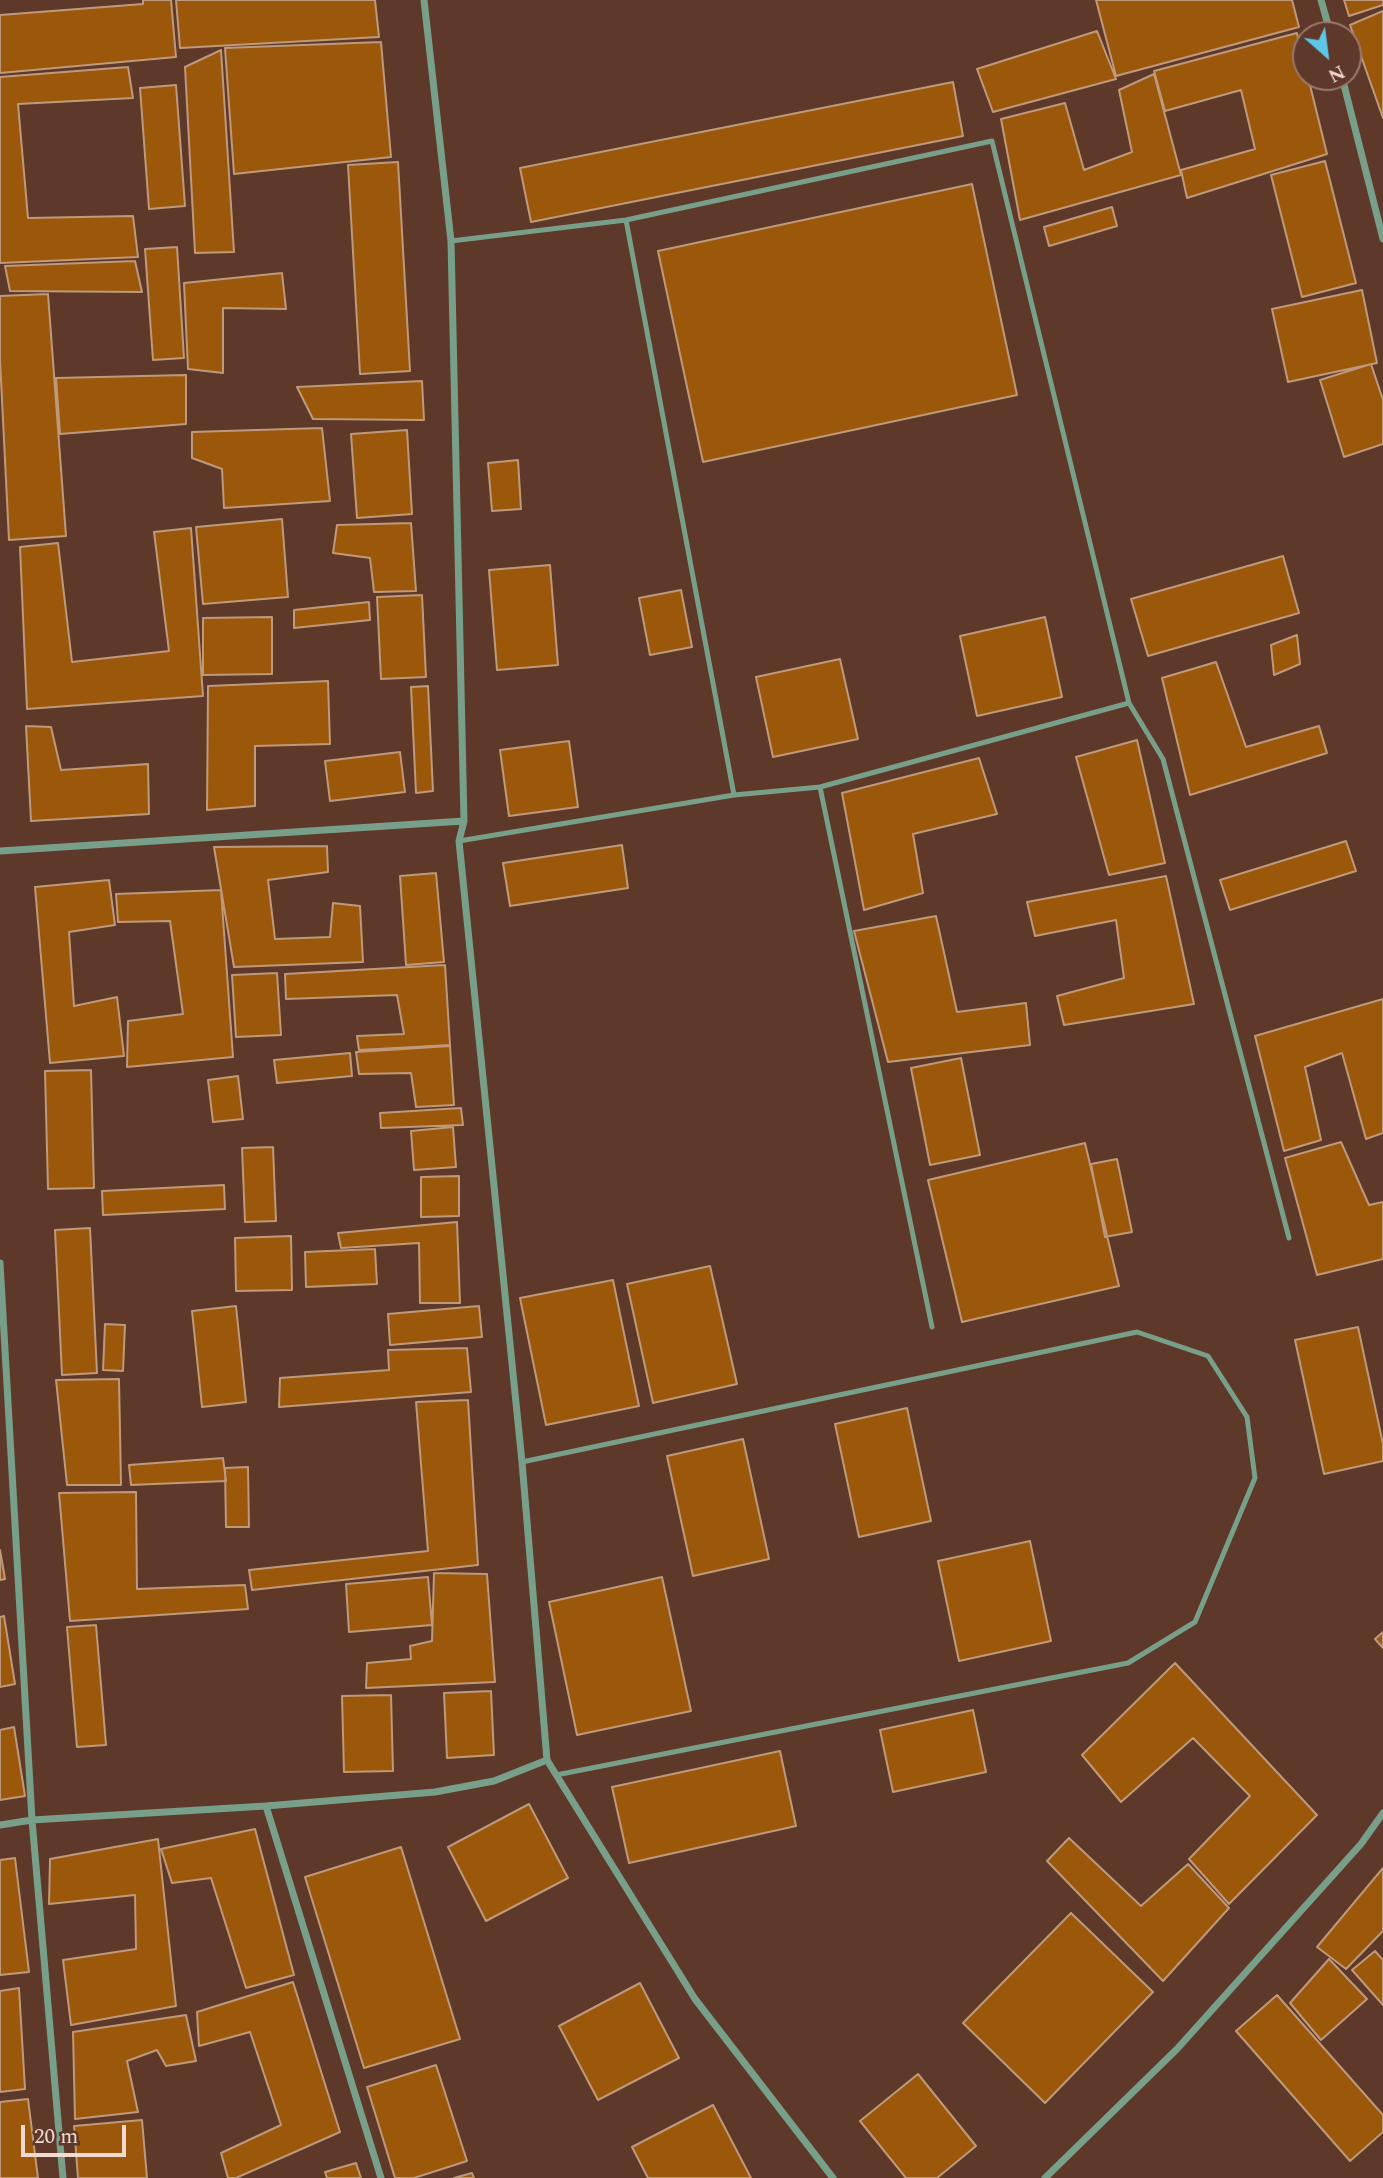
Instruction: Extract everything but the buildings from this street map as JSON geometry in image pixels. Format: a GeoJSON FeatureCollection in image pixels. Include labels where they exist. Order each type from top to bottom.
{"type":"FeatureCollection","features":[{"type":"Feature","properties":{"kind":"street"},"geometry":{"type":"LineString","coordinates":[[424,0],[451,242],[464,821],[459,841],[522,1462],[547,1760],[695,1999],[833,2178]]}},
{"type":"Feature","properties":{"kind":"street"},"geometry":{"type":"LineString","coordinates":[[1321,0],[1327,21]]}},
{"type":"Feature","properties":{"kind":"street"},"geometry":{"type":"LineString","coordinates":[[1346,91],[1383,239]]}},
{"type":"Feature","properties":{"kind":"street"},"geometry":{"type":"LineString","coordinates":[[0,851],[464,821]]}},
{"type":"Feature","properties":{"kind":"street"},"geometry":{"type":"LineString","coordinates":[[0,1263],[32,1820],[63,2178]]}},
{"type":"Feature","properties":{"kind":"street"},"geometry":{"type":"LineString","coordinates":[[0,1825],[32,1820],[435,1792],[494,1781],[547,1760]]}},
{"type":"Feature","properties":{"kind":"street"},"geometry":{"type":"LineString","coordinates":[[265,1805],[381,2178]]}},
{"type":"Feature","properties":{"kind":"street"},"geometry":{"type":"LineString","coordinates":[[1045,2178],[1177,2049],[1362,1844],[1383,1813]]}},
{"type":"Feature","properties":{"kind":"lane"},"geometry":{"type":"LineString","coordinates":[[451,242],[626,220],[992,141],[1129,703],[1163,759],[1289,1238]]}},
{"type":"Feature","properties":{"kind":"lane"},"geometry":{"type":"LineString","coordinates":[[626,220],[734,795]]}},
{"type":"Feature","properties":{"kind":"lane"},"geometry":{"type":"LineString","coordinates":[[459,841],[734,795],[820,787],[1129,703]]}},
{"type":"Feature","properties":{"kind":"lane"},"geometry":{"type":"LineString","coordinates":[[820,787],[932,1326]]}},
{"type":"Feature","properties":{"kind":"lane"},"geometry":{"type":"LineString","coordinates":[[522,1462],[1137,1332],[1208,1356],[1247,1417],[1255,1478],[1195,1622],[1128,1663],[556,1775]]}}]}
